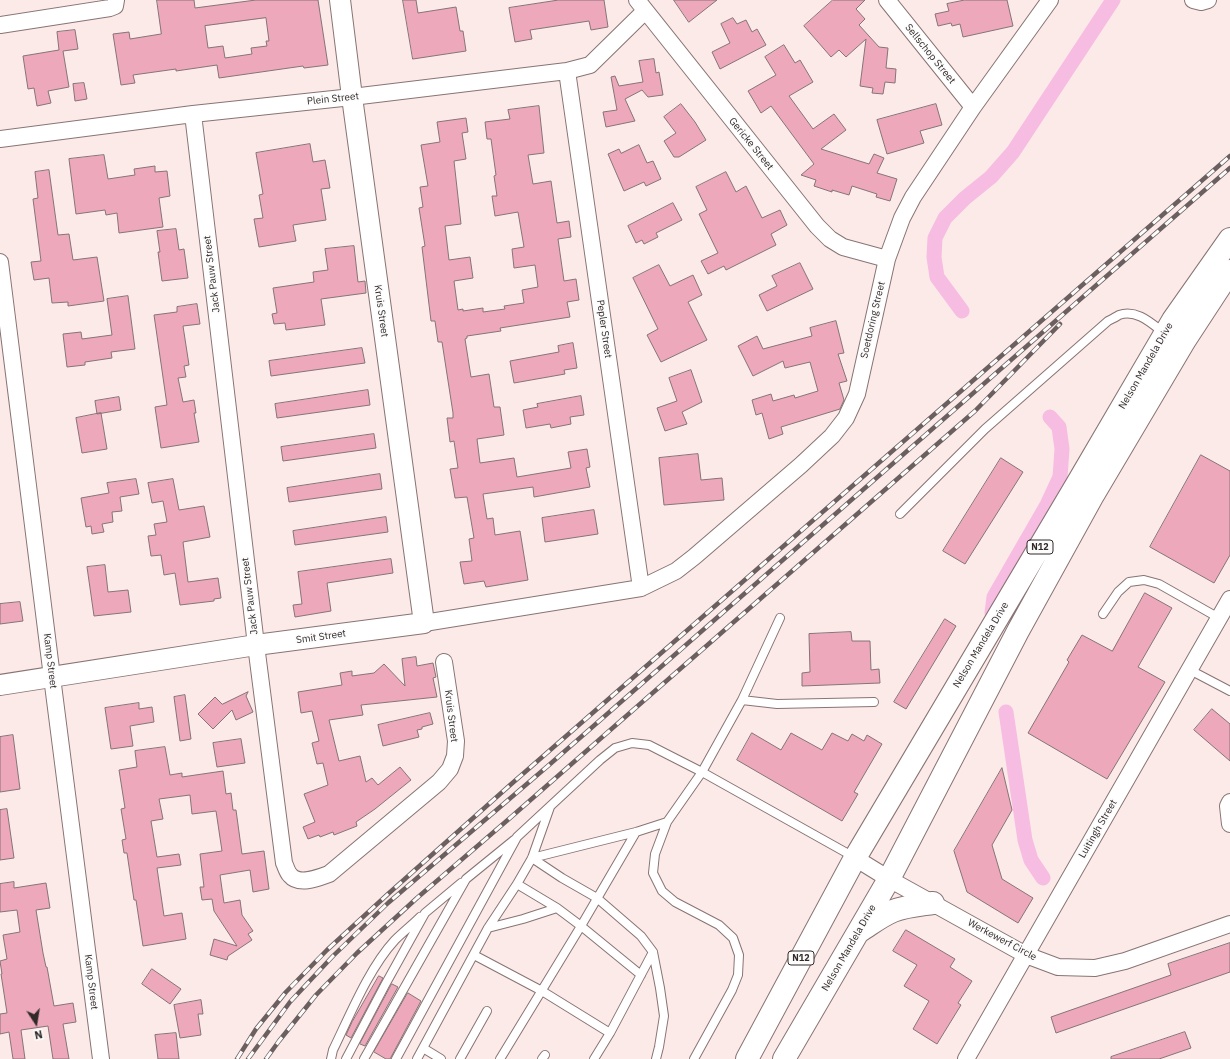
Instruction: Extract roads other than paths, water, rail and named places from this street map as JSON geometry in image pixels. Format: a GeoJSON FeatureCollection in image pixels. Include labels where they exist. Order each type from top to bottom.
{"type":"FeatureCollection","features":[{"type":"Feature","properties":{"kind":"highway","name":"Nelson Mandela Drive"},"geometry":{"type":"LineString","coordinates":[[747,1059],[855,858],[1074,490],[1172,320],[1230,240]]}},
{"type":"Feature","properties":{"kind":"highway","name":"Nelson Mandela Drive"},"geometry":{"type":"LineString","coordinates":[[784,1059],[889,879],[1018,631],[1092,497],[1185,340],[1230,271]]}},
{"type":"Feature","properties":{"kind":"highway"},"geometry":{"type":"LineString","coordinates":[[858,932],[892,912],[933,903]]}},
{"type":"Feature","properties":{"kind":"street"},"geometry":{"type":"LineString","coordinates":[[0,25],[110,8],[115,6],[116,0]]}},
{"type":"Feature","properties":{"kind":"street","name":"Kruis Street"},"geometry":{"type":"LineString","coordinates":[[340,0],[424,623]]}},
{"type":"Feature","properties":{"kind":"street","name":"Sellschop Street"},"geometry":{"type":"LineString","coordinates":[[887,0],[973,107]]}},
{"type":"Feature","properties":{"kind":"street","name":"Soetdoring Street"},"geometry":{"type":"LineString","coordinates":[[641,588],[676,571],[694,557],[801,465],[832,436],[846,418],[857,394],[887,259],[902,218],[913,197],[973,107],[1050,0]]}},
{"type":"Feature","properties":{"kind":"street"},"geometry":{"type":"LineString","coordinates":[[1193,0],[1201,2],[1208,0]]}},
{"type":"Feature","properties":{"kind":"street","name":"Plein Street"},"geometry":{"type":"LineString","coordinates":[[0,139],[193,114],[352,97],[567,70],[590,65],[641,6]]}},
{"type":"Feature","properties":{"kind":"street","name":"Gericke Street"},"geometry":{"type":"LineString","coordinates":[[641,6],[817,226],[830,239],[843,247],[887,259]]}},
{"type":"Feature","properties":{"kind":"street","name":"Pepler Street"},"geometry":{"type":"LineString","coordinates":[[567,70],[641,588]]}},
{"type":"Feature","properties":{"kind":"street","name":"Jack Pauw Street"},"geometry":{"type":"LineString","coordinates":[[193,114],[256,646],[284,863],[290,876],[300,880],[314,880],[329,874],[439,782],[450,769]]}},
{"type":"Feature","properties":{"kind":"street","name":"Kamp Street"},"geometry":{"type":"LineString","coordinates":[[0,262],[4,329],[52,677],[101,1059]]}},
{"type":"Feature","properties":{"kind":"street","name":"Smit Street"},"geometry":{"type":"LineString","coordinates":[[0,685],[256,646],[424,623],[641,588]]}},
{"type":"Feature","properties":{"kind":"street","name":"Luitingh Street"},"geometry":{"type":"LineString","coordinates":[[966,1059],[1230,599]]}},
{"type":"Feature","properties":{"kind":"street","name":"Kruis Street"},"geometry":{"type":"LineString","coordinates":[[444,662],[456,741],[455,756],[450,769]]}},
{"type":"Feature","properties":{"kind":"street"},"geometry":{"type":"LineString","coordinates":[[1230,802],[1228,806],[1230,824]]}},
{"type":"Feature","properties":{"kind":"street","name":"Werkewerf Circle"},"geometry":{"type":"LineString","coordinates":[[855,858],[889,879],[1026,955],[1058,967],[1095,968],[1125,962],[1230,924]]}},
{"type":"Feature","properties":{"kind":"lane"},"geometry":{"type":"LineString","coordinates":[[900,514],[985,429],[1108,321],[1120,315],[1134,314],[1145,318],[1164,334]]}},
{"type":"Feature","properties":{"kind":"lane"},"geometry":{"type":"LineString","coordinates":[[1103,614],[1118,592],[1129,582],[1144,580],[1159,584],[1219,618]]}},
{"type":"Feature","properties":{"kind":"lane"},"geometry":{"type":"LineString","coordinates":[[694,1059],[732,990],[738,975],[739,955],[733,938],[719,925],[675,902],[662,891],[654,873],[655,854],[667,822],[702,772],[742,700],[780,618]]}},
{"type":"Feature","properties":{"kind":"lane"},"geometry":{"type":"LineString","coordinates":[[1190,670],[1230,691]]}},
{"type":"Feature","properties":{"kind":"lane"},"geometry":{"type":"LineString","coordinates":[[742,700],[777,704],[874,702]]}},
{"type":"Feature","properties":{"kind":"lane"},"geometry":{"type":"LineString","coordinates":[[331,1059],[333,1050],[365,985],[379,960],[395,940],[425,913],[517,837],[600,760],[615,748],[632,743],[649,745],[702,772],[855,858]]}},
{"type":"Feature","properties":{"kind":"lane"},"geometry":{"type":"LineString","coordinates":[[417,1059],[488,928],[532,858],[551,805]]}},
{"type":"Feature","properties":{"kind":"lane"},"geometry":{"type":"LineString","coordinates":[[532,858],[636,832],[667,822]]}},
{"type":"Feature","properties":{"kind":"lane"},"geometry":{"type":"LineString","coordinates":[[500,1059],[636,832]]}},
{"type":"Feature","properties":{"kind":"lane"},"geometry":{"type":"LineString","coordinates":[[396,1059],[517,837]]}},
{"type":"Feature","properties":{"kind":"lane"},"geometry":{"type":"LineString","coordinates":[[532,858],[562,878],[597,898],[641,936],[653,952],[664,1016],[660,1047],[656,1059]]}},
{"type":"Feature","properties":{"kind":"lane"},"geometry":{"type":"LineString","coordinates":[[364,1059],[466,879]]}},
{"type":"Feature","properties":{"kind":"lane"},"geometry":{"type":"LineString","coordinates":[[517,884],[557,908],[641,975]]}},
{"type":"Feature","properties":{"kind":"lane"},"geometry":{"type":"LineString","coordinates":[[488,928],[557,908]]}},
{"type":"Feature","properties":{"kind":"lane"},"geometry":{"type":"LineString","coordinates":[[346,1059],[425,913]]}},
{"type":"Feature","properties":{"kind":"lane"},"geometry":{"type":"LineString","coordinates":[[594,1059],[610,1033],[653,952]]}},
{"type":"Feature","properties":{"kind":"lane"},"geometry":{"type":"LineString","coordinates":[[474,955],[542,990],[610,1033]]}},
{"type":"Feature","properties":{"kind":"lane"},"geometry":{"type":"LineString","coordinates":[[460,1059],[487,1011]]}},
{"type":"Feature","properties":{"kind":"lane"},"geometry":{"type":"LineString","coordinates":[[423,1048],[441,1059]]}},
{"type":"Feature","properties":{"kind":"waterway"},"geometry":{"type":"LineString","coordinates":[[962,311],[937,277],[934,257],[935,238],[945,218],[965,198],[991,177],[1013,152],[1113,0]]}},
{"type":"Feature","properties":{"kind":"waterway"},"geometry":{"type":"LineString","coordinates":[[992,613],[994,597],[1047,505],[1060,477],[1062,449],[1059,427],[1050,417]]}},
{"type":"Feature","properties":{"kind":"waterway"},"geometry":{"type":"LineString","coordinates":[[1006,712],[1025,840],[1031,860],[1043,878]]}},
{"type":"Feature","properties":{"kind":"railway"},"geometry":{"type":"LineString","coordinates":[[237,1059],[256,1029],[286,992],[327,950],[388,894],[509,786],[1230,156]]}},
{"type":"Feature","properties":{"kind":"railway"},"geometry":{"type":"LineString","coordinates":[[248,1059],[290,1002],[333,956],[388,903],[549,765],[1230,168]]}},
{"type":"Feature","properties":{"kind":"railway"},"geometry":{"type":"LineString","coordinates":[[266,1059],[316,995],[357,953],[417,898],[975,411],[1060,324]]}}]}
